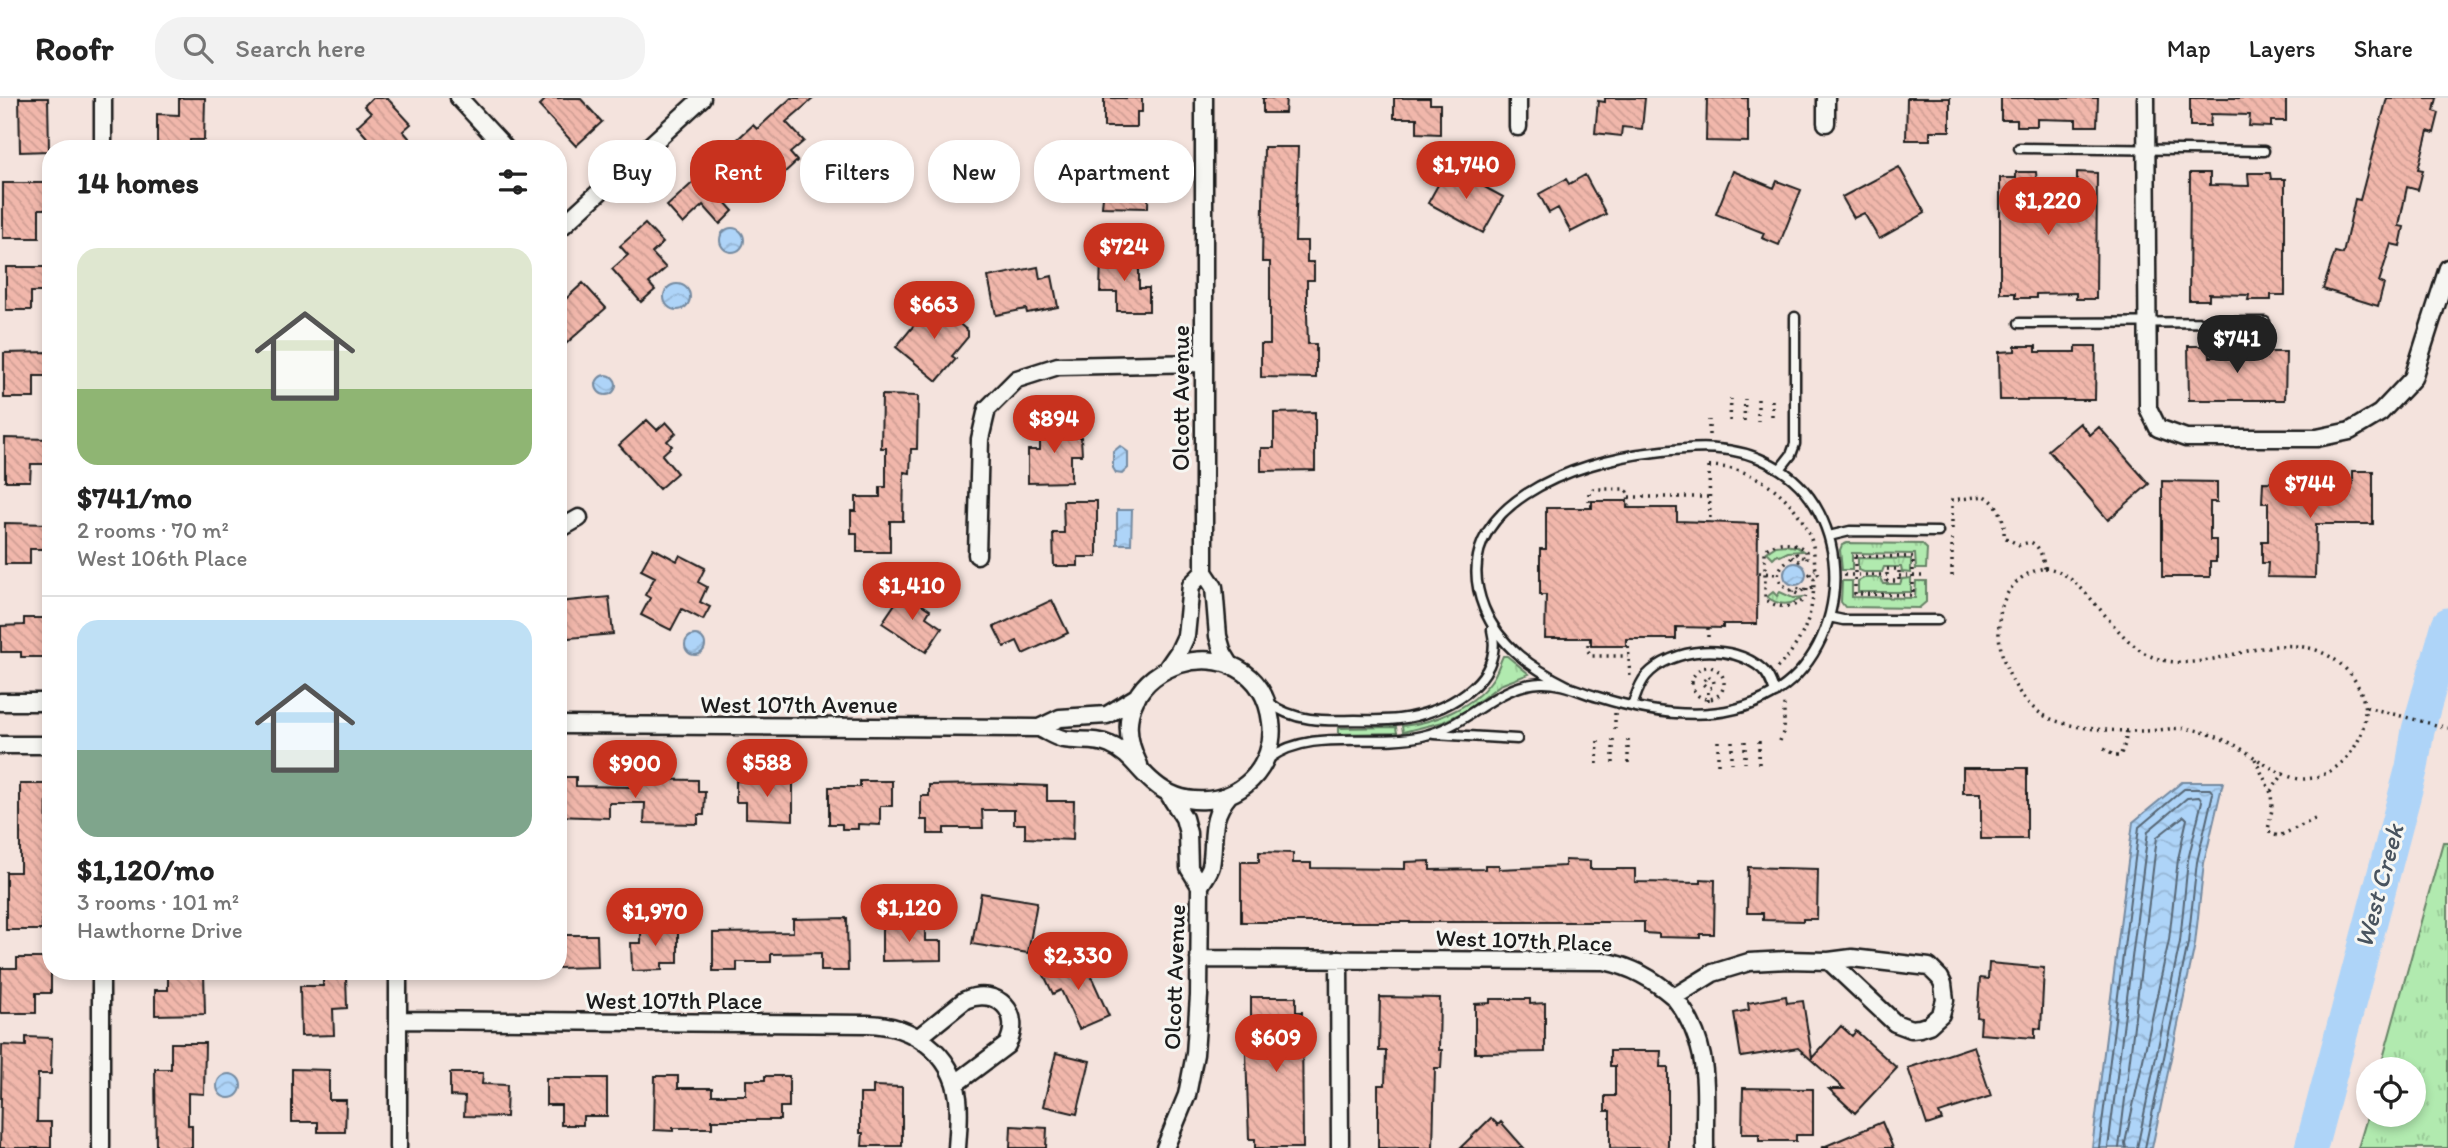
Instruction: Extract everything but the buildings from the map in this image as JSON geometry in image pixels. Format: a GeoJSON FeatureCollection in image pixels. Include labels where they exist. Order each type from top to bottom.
{"type":"FeatureCollection","features":[{"type":"Feature","properties":{"kind":"street"},"geometry":{"type":"LineString","coordinates":[[103,98],[103,140]]}},
{"type":"Feature","properties":{"kind":"street"},"geometry":{"type":"LineString","coordinates":[[459,98],[498,140]]}},
{"type":"Feature","properties":{"kind":"street"},"geometry":{"type":"LineString","coordinates":[[567,222],[702,98]]}},
{"type":"Feature","properties":{"kind":"street","name":"Olcott Avenue"},"geometry":{"type":"LineString","coordinates":[[1204,98],[1204,572],[1214,587],[1218,636],[1223,653],[1231,666]]}},
{"type":"Feature","properties":{"kind":"street"},"geometry":{"type":"LineString","coordinates":[[1518,98],[1518,127]]}},
{"type":"Feature","properties":{"kind":"street"},"geometry":{"type":"LineString","coordinates":[[1826,98],[1826,123]]}},
{"type":"Feature","properties":{"kind":"street"},"geometry":{"type":"LineString","coordinates":[[2146,98],[2148,408],[2158,428],[2186,438],[2317,438],[2350,431],[2380,413],[2413,378],[2448,268]]}},
{"type":"Feature","properties":{"kind":"street"},"geometry":{"type":"LineString","coordinates":[[977,555],[980,439],[987,409],[1017,379],[1058,366],[1203,363]]}},
{"type":"Feature","properties":{"kind":"street"},"geometry":{"type":"LineString","coordinates":[[567,525],[579,519]]}},
{"type":"Feature","properties":{"kind":"street","name":"Olcott Avenue"},"geometry":{"type":"LineString","coordinates":[[1167,667],[1179,652],[1186,636],[1191,585],[1204,572]]}},
{"type":"Feature","properties":{"kind":"street"},"geometry":{"type":"LineString","coordinates":[[1204,659],[1231,666],[1253,682],[1265,699],[1272,731],[1268,754],[1250,781],[1229,795],[1196,801],[1168,793],[1153,783],[1139,765],[1132,749],[1129,728],[1138,696],[1152,679],[1167,667],[1204,659]]}},
{"type":"Feature","properties":{"kind":"street","name":"West 107th Avenue"},"geometry":{"type":"LineString","coordinates":[[567,725],[1039,728],[1060,718],[1107,715],[1138,696]]}},
{"type":"Feature","properties":{"kind":"street"},"geometry":{"type":"LineString","coordinates":[[0,702],[42,702]]}},
{"type":"Feature","properties":{"kind":"street","name":"West 107th Avenue"},"geometry":{"type":"LineString","coordinates":[[1039,728],[1061,739],[1091,740],[1112,746],[1139,765]]}},
{"type":"Feature","properties":{"kind":"street"},"geometry":{"type":"LineString","coordinates":[[0,745],[42,745]]}},
{"type":"Feature","properties":{"kind":"street","name":"Olcott Avenue"},"geometry":{"type":"LineString","coordinates":[[1168,793],[1184,818],[1188,833],[1189,868],[1200,886]]}},
{"type":"Feature","properties":{"kind":"street","name":"Olcott Avenue"},"geometry":{"type":"LineString","coordinates":[[1165,1148],[1187,1095],[1194,1064],[1199,1016],[1200,886],[1210,868],[1217,813],[1229,795]]}},
{"type":"Feature","properties":{"kind":"street"},"geometry":{"type":"LineString","coordinates":[[1674,997],[1713,973],[1749,962],[1829,961],[1852,958],[1929,967],[1943,984],[1945,999],[1941,1014],[1929,1025],[1920,1028],[1895,1023],[1829,961]]}},
{"type":"Feature","properties":{"kind":"street","name":"West 107th Place"},"geometry":{"type":"LineString","coordinates":[[1199,959],[1604,961],[1623,965],[1658,983],[1674,997],[1692,1023],[1703,1053],[1705,1148]]}},
{"type":"Feature","properties":{"kind":"street"},"geometry":{"type":"LineString","coordinates":[[1339,959],[1340,1148]]}},
{"type":"Feature","properties":{"kind":"street"},"geometry":{"type":"LineString","coordinates":[[101,1148],[102,980]]}},
{"type":"Feature","properties":{"kind":"street"},"geometry":{"type":"LineString","coordinates":[[398,980],[398,1148]]}},
{"type":"Feature","properties":{"kind":"street"},"geometry":{"type":"LineString","coordinates":[[919,1037],[973,996],[990,996],[1003,1004],[1011,1016],[1011,1038],[1007,1045],[955,1084],[959,1112],[957,1148]]}},
{"type":"Feature","properties":{"kind":"street","name":"West 107th Place"},"geometry":{"type":"LineString","coordinates":[[398,1020],[881,1024],[919,1037],[940,1056],[955,1084]]}},
{"type":"Feature","properties":{"kind":"lane"},"geometry":{"type":"LineString","coordinates":[[2019,148],[2263,151]]}},
{"type":"Feature","properties":{"kind":"lane"},"geometry":{"type":"LineString","coordinates":[[1780,470],[1793,450],[1795,317]]}},
{"type":"Feature","properties":{"kind":"lane"},"geometry":{"type":"LineString","coordinates":[[2019,323],[2265,323]]}},
{"type":"Feature","properties":{"kind":"lane"},"geometry":{"type":"LineString","coordinates":[[1265,699],[1282,712],[1291,715],[1331,721],[1398,719],[1438,709],[1466,693],[1485,673],[1492,659],[1494,643],[1478,593],[1476,569],[1488,532],[1503,513],[1528,492],[1577,468],[1618,457],[1719,448],[1743,453],[1780,470],[1806,493],[1820,516],[1829,536],[1835,569],[1834,597],[1829,617],[1819,644],[1808,662],[1775,693],[1749,706],[1720,713],[1688,713],[1632,706],[1568,686],[1518,655],[1499,635],[1486,614]]}},
{"type":"Feature","properties":{"kind":"lane"},"geometry":{"type":"LineString","coordinates":[[1829,536],[1850,531],[1938,532]]}},
{"type":"Feature","properties":{"kind":"lane"},"geometry":{"type":"LineString","coordinates":[[1829,617],[1843,620],[1938,620]]}},
{"type":"Feature","properties":{"kind":"lane"},"geometry":{"type":"LineString","coordinates":[[1632,706],[1641,683],[1651,671],[1674,658],[1697,653],[1727,654],[1752,662],[1768,676],[1775,693]]}},
{"type":"Feature","properties":{"kind":"lane"},"geometry":{"type":"LineString","coordinates":[[1263,764],[1282,750],[1309,743],[1395,741],[1431,734],[1459,722],[1513,688],[1542,683],[1568,686]]}},
{"type":"Feature","properties":{"kind":"lane"},"geometry":{"type":"LineString","coordinates":[[1431,734],[1517,739]]}},
{"type":"Feature","properties":{"kind":"path"},"geometry":{"type":"LineString","coordinates":[[1730,421],[1731,399]]}},
{"type":"Feature","properties":{"kind":"path"},"geometry":{"type":"LineString","coordinates":[[1744,421],[1745,399]]}},
{"type":"Feature","properties":{"kind":"path"},"geometry":{"type":"LineString","coordinates":[[1758,399],[1758,421]]}},
{"type":"Feature","properties":{"kind":"path"},"geometry":{"type":"LineString","coordinates":[[1772,400],[1772,421]]}},
{"type":"Feature","properties":{"kind":"path"},"geometry":{"type":"LineString","coordinates":[[1709,420],[1709,441]]}},
{"type":"Feature","properties":{"kind":"path"},"geometry":{"type":"LineString","coordinates":[[1709,456],[1710,521]]}},
{"type":"Feature","properties":{"kind":"path"},"geometry":{"type":"LineString","coordinates":[[1709,466],[1731,468],[1753,475],[1785,497],[1810,535],[1815,570],[1810,574],[1814,579],[1812,607],[1805,629],[1795,647],[1777,668]]}},
{"type":"Feature","properties":{"kind":"path"},"geometry":{"type":"LineString","coordinates":[[1592,506],[1589,506],[1589,493],[1592,489],[1625,489],[1629,497],[1627,507]]}},
{"type":"Feature","properties":{"kind":"path"},"geometry":{"type":"LineString","coordinates":[[1951,576],[1952,500],[1979,496],[1987,498],[1997,507],[2004,521],[2004,537],[2019,545],[2031,542],[2035,544],[2045,568]]}},
{"type":"Feature","properties":{"kind":"path"},"geometry":{"type":"LineString","coordinates":[[1629,497],[1710,497]]}},
{"type":"Feature","properties":{"kind":"path"},"geometry":{"type":"LineString","coordinates":[[1805,559],[1806,551],[1793,543],[1778,542],[1765,550],[1765,599],[1773,605],[1783,607],[1797,605],[1805,599],[1805,589]]}},
{"type":"Feature","properties":{"kind":"path"},"geometry":{"type":"LineString","coordinates":[[1855,556],[1913,556],[1913,595],[1855,594],[1855,575],[1855,556]]}},
{"type":"Feature","properties":{"kind":"path"},"geometry":{"type":"LineString","coordinates":[[1814,562],[1805,559],[1799,561],[1792,557],[1783,564],[1778,574],[1783,586],[1798,594],[1814,587]]}},
{"type":"Feature","properties":{"kind":"path"},"geometry":{"type":"LineString","coordinates":[[2045,568],[2058,571],[2072,581],[2118,631],[2142,651],[2154,657],[2201,662],[2271,646],[2306,647],[2323,653],[2344,669],[2362,693],[2366,707],[2365,724],[2358,742],[2342,763],[2326,774],[2309,779],[2295,779],[2228,742],[2197,731],[2176,728],[2084,728],[2048,717],[2028,702],[2008,674],[1998,637],[2002,607],[2009,593],[2030,573],[2045,568]]}},
{"type":"Feature","properties":{"kind":"path"},"geometry":{"type":"LineString","coordinates":[[1842,575],[1887,575],[1887,569],[1899,569],[1899,576],[1926,576]]}},
{"type":"Feature","properties":{"kind":"path"},"geometry":{"type":"LineString","coordinates":[[1759,573],[1778,574]]}},
{"type":"Feature","properties":{"kind":"path"},"geometry":{"type":"LineString","coordinates":[[1708,628],[1708,642]]}},
{"type":"Feature","properties":{"kind":"path"},"geometry":{"type":"LineString","coordinates":[[1591,640],[1588,640],[1588,650],[1592,656],[1628,656]]}},
{"type":"Feature","properties":{"kind":"path"},"geometry":{"type":"LineString","coordinates":[[1626,641],[1628,676],[1632,679]]}},
{"type":"Feature","properties":{"kind":"path"},"geometry":{"type":"LineString","coordinates":[[1708,659],[1708,676],[1714,683],[1708,689],[1708,706]]}},
{"type":"Feature","properties":{"kind":"path"},"geometry":{"type":"LineString","coordinates":[[1708,666],[1718,670],[1725,683],[1718,696],[1708,699],[1698,696],[1691,683],[1699,670],[1708,666]]}},
{"type":"Feature","properties":{"kind":"path"},"geometry":{"type":"LineString","coordinates":[[1708,676],[1702,683],[1708,689]]}},
{"type":"Feature","properties":{"kind":"path"},"geometry":{"type":"LineString","coordinates":[[1780,741],[1784,730],[1784,697]]}},
{"type":"Feature","properties":{"kind":"path"},"geometry":{"type":"LineString","coordinates":[[2366,707],[2448,728]]}},
{"type":"Feature","properties":{"kind":"path"},"geometry":{"type":"LineString","coordinates":[[1615,729],[1616,710]]}},
{"type":"Feature","properties":{"kind":"path"},"geometry":{"type":"LineString","coordinates":[[2104,749],[2117,757],[2120,756],[2127,730]]}},
{"type":"Feature","properties":{"kind":"path"},"geometry":{"type":"LineString","coordinates":[[1597,764],[1598,740]]}},
{"type":"Feature","properties":{"kind":"path"},"geometry":{"type":"LineString","coordinates":[[1613,740],[1613,764]]}},
{"type":"Feature","properties":{"kind":"path"},"geometry":{"type":"LineString","coordinates":[[1628,740],[1628,764]]}},
{"type":"Feature","properties":{"kind":"path"},"geometry":{"type":"LineString","coordinates":[[1718,741],[1718,764]]}},
{"type":"Feature","properties":{"kind":"path"},"geometry":{"type":"LineString","coordinates":[[1732,741],[1732,763]]}},
{"type":"Feature","properties":{"kind":"path"},"geometry":{"type":"LineString","coordinates":[[1745,741],[1745,763]]}},
{"type":"Feature","properties":{"kind":"path"},"geometry":{"type":"LineString","coordinates":[[1759,741],[1759,764]]}},
{"type":"Feature","properties":{"kind":"path"},"geometry":{"type":"LineString","coordinates":[[2254,757],[2271,793],[2272,809],[2268,830],[2274,836],[2282,835],[2317,818]]}},
{"type":"Feature","properties":{"kind":"path"},"geometry":{"type":"LineString","coordinates":[[2271,793],[2284,773]]}},
{"type":"Feature","properties":{"kind":"green space"},"geometry":{"type":"Polygon","coordinates":[[[1922,544],[1927,549],[1926,569],[1916,569],[1915,554],[1852,553],[1852,570],[1842,570],[1840,550],[1842,545],[1922,544]]]}},
{"type":"Feature","properties":{"kind":"green space"},"geometry":{"type":"Polygon","coordinates":[[[1785,545],[1803,551],[1788,552],[1780,556],[1777,554],[1773,558],[1767,552],[1776,546],[1785,545]]]}},
{"type":"Feature","properties":{"kind":"green space"},"geometry":{"type":"Polygon","coordinates":[[[1858,558],[1911,559],[1911,573],[1902,572],[1901,567],[1884,567],[1882,572],[1864,572],[1858,570],[1858,558]]]}},
{"type":"Feature","properties":{"kind":"green space"},"geometry":{"type":"Polygon","coordinates":[[[1864,578],[1881,578],[1884,584],[1900,584],[1902,579],[1911,578],[1911,592],[1858,592],[1858,581],[1864,578]]]}},
{"type":"Feature","properties":{"kind":"green space"},"geometry":{"type":"Polygon","coordinates":[[[1842,581],[1852,581],[1852,597],[1915,598],[1916,581],[1926,581],[1926,602],[1919,608],[1845,607],[1841,602],[1842,581]]]}},
{"type":"Feature","properties":{"kind":"green space"},"geometry":{"type":"Polygon","coordinates":[[[1773,592],[1777,596],[1780,592],[1793,598],[1803,597],[1790,603],[1780,603],[1767,597],[1773,592]]]}},
{"type":"Feature","properties":{"kind":"green space"},"geometry":{"type":"Polygon","coordinates":[[[1503,656],[1507,656],[1529,674],[1500,685],[1467,710],[1443,722],[1403,732],[1402,726],[1439,718],[1473,699],[1493,678],[1503,656]]]}},
{"type":"Feature","properties":{"kind":"green space"},"geometry":{"type":"Polygon","coordinates":[[[1396,727],[1397,733],[1339,734],[1339,728],[1396,727]]]}},
{"type":"Feature","properties":{"kind":"green space"},"geometry":{"type":"Polygon","coordinates":[[[2443,842],[2448,842],[2448,1148],[2358,1148],[2364,1127],[2426,1127],[2426,1057],[2383,1057],[2443,842]]]}},
{"type":"Feature","properties":{"kind":"water"},"geometry":{"type":"Polygon","coordinates":[[[732,228],[740,232],[744,240],[740,248],[732,252],[724,248],[720,240],[724,232],[732,228]]]}},
{"type":"Feature","properties":{"kind":"water"},"geometry":{"type":"Polygon","coordinates":[[[677,284],[686,288],[690,297],[686,306],[677,310],[668,306],[664,297],[668,288],[677,284]]]}},
{"type":"Feature","properties":{"kind":"water"},"geometry":{"type":"Polygon","coordinates":[[[606,375],[613,378],[616,385],[613,392],[606,395],[599,392],[596,385],[599,378],[606,375]]]}},
{"type":"Feature","properties":{"kind":"water"},"geometry":{"type":"Polygon","coordinates":[[[1120,446],[1128,452],[1128,468],[1122,474],[1116,473],[1113,468],[1113,452],[1120,446]]]}},
{"type":"Feature","properties":{"kind":"water"},"geometry":{"type":"Polygon","coordinates":[[[1117,510],[1132,510],[1131,544],[1117,544],[1117,510]]]}},
{"type":"Feature","properties":{"kind":"water"},"geometry":{"type":"Polygon","coordinates":[[[1795,563],[1805,570],[1806,574],[1799,584],[1795,585],[1785,578],[1784,574],[1791,564],[1795,563]]]}},
{"type":"Feature","properties":{"kind":"water"},"geometry":{"type":"Polygon","coordinates":[[[695,635],[702,638],[705,645],[702,652],[695,655],[688,652],[685,645],[688,638],[695,635]]]}},
{"type":"Feature","properties":{"kind":"water"},"geometry":{"type":"Polygon","coordinates":[[[2182,782],[2223,782],[2204,863],[2195,944],[2152,1148],[2092,1148],[2133,822],[2182,782]]]}},
{"type":"Feature","properties":{"kind":"water"},"geometry":{"type":"Polygon","coordinates":[[[229,1074],[240,1081],[241,1086],[234,1097],[229,1098],[218,1091],[217,1086],[224,1075],[229,1074]]]}},
{"type":"Feature","properties":{"kind":"waterway","name":"West Creek"},"geometry":{"type":"LineString","coordinates":[[2311,1148],[2412,767],[2418,730],[2448,624]]}}]}
